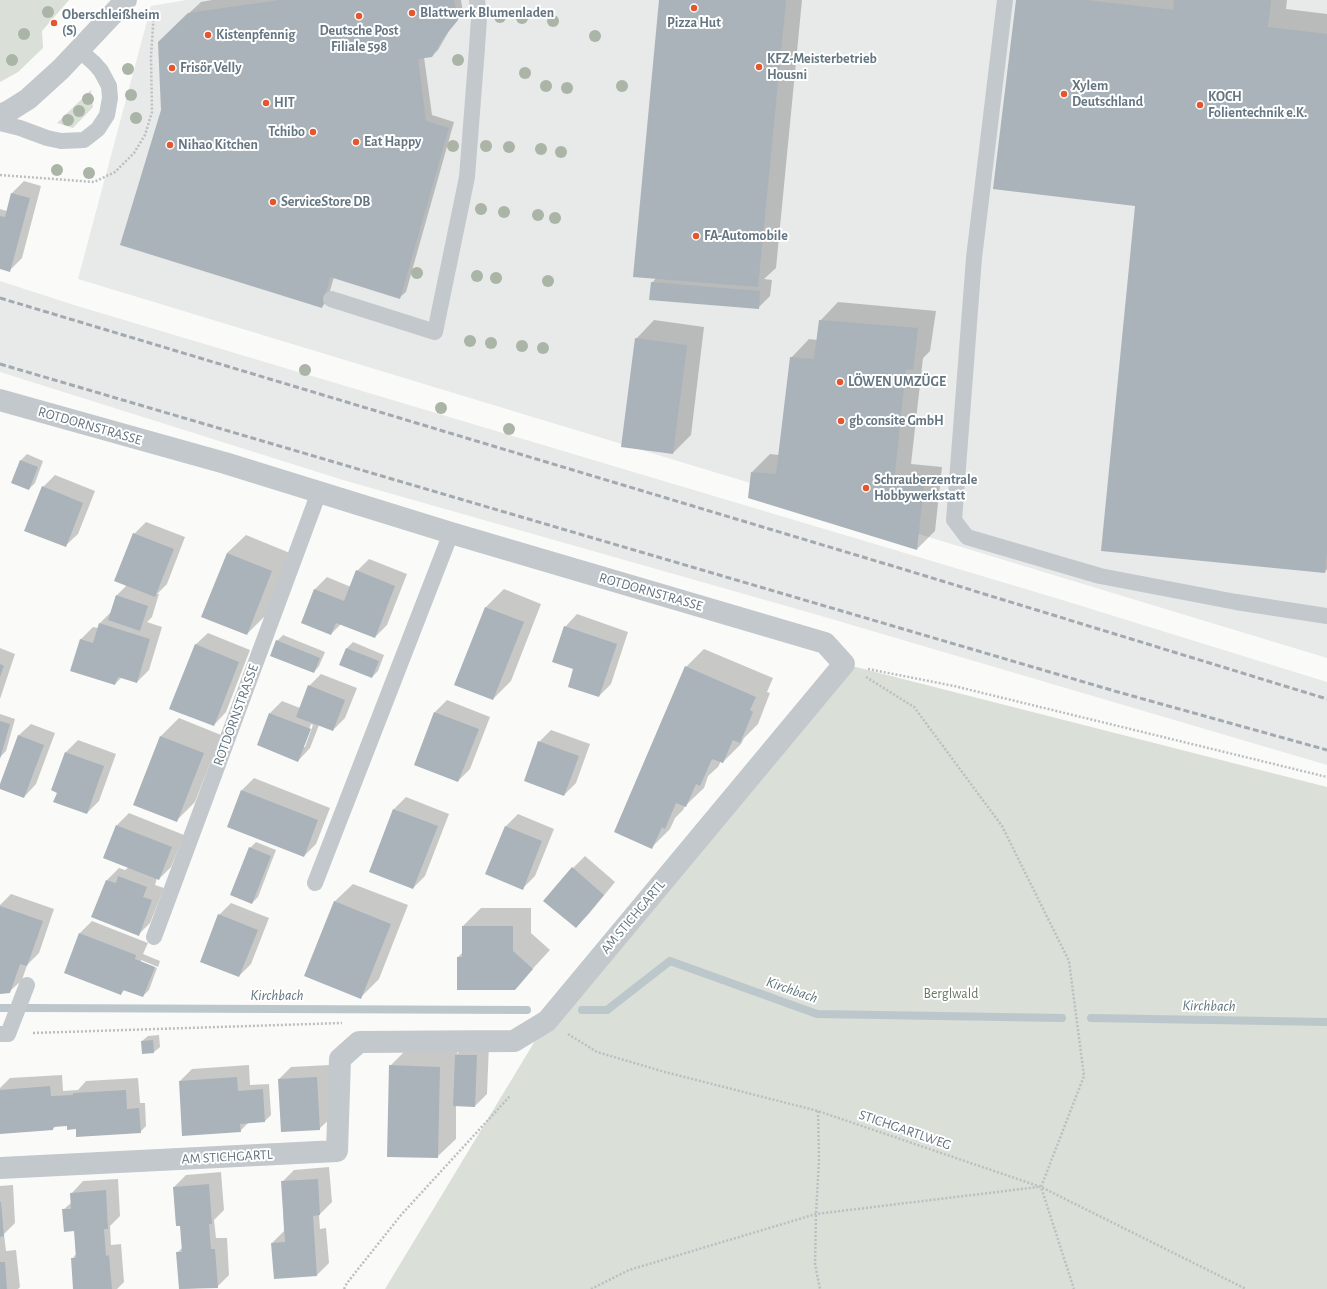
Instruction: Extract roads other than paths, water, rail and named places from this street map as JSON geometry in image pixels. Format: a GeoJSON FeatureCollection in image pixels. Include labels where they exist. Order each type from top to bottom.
{"type":"FeatureCollection","features":[{"type":"Feature","properties":{"kind":"street"},"geometry":{"type":"LineString","coordinates":[[0,115],[28,99],[79,50],[126,0]]}},
{"type":"Feature","properties":{"kind":"street","name":"ROTDORNSTRASSE"},"geometry":{"type":"LineString","coordinates":[[0,400],[225,463],[451,533],[825,643],[844,664]]}},
{"type":"Feature","properties":{"kind":"street","name":"AM STICHGARTL"},"geometry":{"type":"LineString","coordinates":[[0,1168],[337,1151],[340,1059],[359,1042],[514,1041],[547,1021],[844,664]]}},
{"type":"Feature","properties":{"kind":"lane"},"geometry":{"type":"LineString","coordinates":[[331,299],[435,332],[467,177],[477,48],[477,0]]}},
{"type":"Feature","properties":{"kind":"lane"},"geometry":{"type":"LineString","coordinates":[[1005,0],[974,258],[954,520],[967,537],[1100,576],[1236,602],[1327,616]]}},
{"type":"Feature","properties":{"kind":"lane"},"geometry":{"type":"LineString","coordinates":[[0,123],[61,142],[84,140],[98,129],[107,115],[110,98],[109,86],[101,71],[79,50]]}},
{"type":"Feature","properties":{"kind":"lane","name":"ROTDORNSTRASSE"},"geometry":{"type":"LineString","coordinates":[[154,937],[319,492]]}},
{"type":"Feature","properties":{"kind":"lane"},"geometry":{"type":"LineString","coordinates":[[315,883],[451,533]]}},
{"type":"Feature","properties":{"kind":"lane"},"geometry":{"type":"LineString","coordinates":[[4,1034],[27,985]]}},
{"type":"Feature","properties":{"kind":"waterway","name":"Kirchbach"},"geometry":{"type":"LineString","coordinates":[[582,1010],[607,1010],[670,961],[817,1014],[1062,1018]]}},
{"type":"Feature","properties":{"kind":"waterway","name":"Kirchbach"},"geometry":{"type":"LineString","coordinates":[[0,1008],[10,1008]]}},
{"type":"Feature","properties":{"kind":"waterway","name":"Kirchbach"},"geometry":{"type":"LineString","coordinates":[[26,1008],[527,1010]]}},
{"type":"Feature","properties":{"kind":"waterway","name":"Kirchbach"},"geometry":{"type":"LineString","coordinates":[[1091,1018],[1327,1022]]}},
{"type":"Feature","properties":{"kind":"railway"},"geometry":{"type":"LineString","coordinates":[[0,298],[906,570],[1327,699]]}},
{"type":"Feature","properties":{"kind":"railway"},"geometry":{"type":"LineString","coordinates":[[0,364],[1118,692],[1327,750]]}},
{"type":"Feature","properties":{"kind":"place","name":"Pizza Hut"},"geometry":{"type":"Point","coordinates":[694,8]}},
{"type":"Feature","properties":{"kind":"place","name":"Blattwerk Blumenladen"},"geometry":{"type":"Point","coordinates":[412,13]}},
{"type":"Feature","properties":{"kind":"place","name":"Deutsche Post Filiale 598"},"geometry":{"type":"Point","coordinates":[359,16]}},
{"type":"Feature","properties":{"kind":"place","name":"Oberschleißheim (S)"},"geometry":{"type":"Point","coordinates":[54,23]}},
{"type":"Feature","properties":{"kind":"place","name":"Kistenpfennig"},"geometry":{"type":"Point","coordinates":[208,35]}},
{"type":"Feature","properties":{"kind":"place","name":"KFZ-Meisterbetrieb Housni"},"geometry":{"type":"Point","coordinates":[759,67]}},
{"type":"Feature","properties":{"kind":"place","name":"Frisör Velly"},"geometry":{"type":"Point","coordinates":[172,68]}},
{"type":"Feature","properties":{"kind":"place","name":"Xylem Deutschland"},"geometry":{"type":"Point","coordinates":[1064,94]}},
{"type":"Feature","properties":{"kind":"place","name":"HIT"},"geometry":{"type":"Point","coordinates":[266,103]}},
{"type":"Feature","properties":{"kind":"place","name":"KOCH Folientechnik e.K."},"geometry":{"type":"Point","coordinates":[1200,105]}},
{"type":"Feature","properties":{"kind":"place","name":"Tchibo"},"geometry":{"type":"Point","coordinates":[313,132]}},
{"type":"Feature","properties":{"kind":"place","name":"Eat Happy"},"geometry":{"type":"Point","coordinates":[356,142]}},
{"type":"Feature","properties":{"kind":"place","name":"Nihao Kitchen"},"geometry":{"type":"Point","coordinates":[170,145]}},
{"type":"Feature","properties":{"kind":"place","name":"ServiceStore DB"},"geometry":{"type":"Point","coordinates":[273,202]}},
{"type":"Feature","properties":{"kind":"place","name":"FA-Automobile"},"geometry":{"type":"Point","coordinates":[696,236]}},
{"type":"Feature","properties":{"kind":"place","name":"LÖWEN UMZÜGE"},"geometry":{"type":"Point","coordinates":[840,382]}},
{"type":"Feature","properties":{"kind":"place","name":"gb consite GmbH"},"geometry":{"type":"Point","coordinates":[841,421]}},
{"type":"Feature","properties":{"kind":"place","name":"Schrauberzentrale Hobbywerkstatt"},"geometry":{"type":"Point","coordinates":[866,488]}},
{"type":"Feature","properties":{"kind":"park label","name":"Berglwald"},"geometry":{"type":"Point","coordinates":[951,994]}}]}
